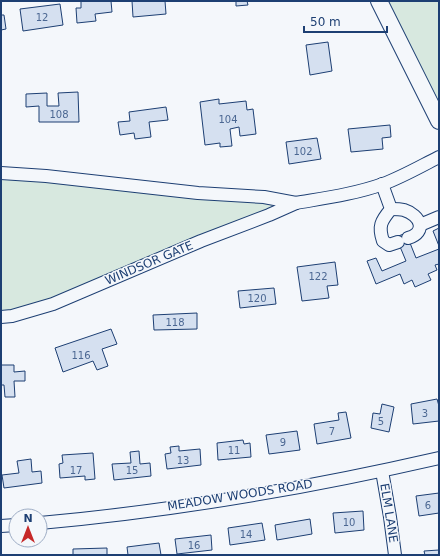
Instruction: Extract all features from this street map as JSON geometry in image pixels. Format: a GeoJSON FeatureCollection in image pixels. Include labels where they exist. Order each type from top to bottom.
{"type":"FeatureCollection","features":[{"type":"Feature","properties":{"kind":"main road"},"geometry":{"type":"LineString","coordinates":[[379,1],[439,121]]}},
{"type":"Feature","properties":{"kind":"street","name":"WINDSOR GATE"},"geometry":{"type":"LineString","coordinates":[[1,317],[12,316],[53,304],[201,241],[296,203],[343,195],[382,184],[439,157]]}},
{"type":"Feature","properties":{"kind":"street","name":"WINDSOR GATE"},"geometry":{"type":"LineString","coordinates":[[1,173],[264,197],[296,203]]}},
{"type":"Feature","properties":{"kind":"street"},"geometry":{"type":"LineString","coordinates":[[382,184],[391,209]]}},
{"type":"Feature","properties":{"kind":"street"},"geometry":{"type":"LineString","coordinates":[[391,209],[404,210],[412,214],[418,219],[420,231],[415,236],[389,245],[383,242],[379,230],[385,216],[391,209]]}},
{"type":"Feature","properties":{"kind":"street"},"geometry":{"type":"LineString","coordinates":[[420,225],[439,217]]}},
{"type":"Feature","properties":{"kind":"street","name":"MEADOW WOODS ROAD"},"geometry":{"type":"LineString","coordinates":[[48,522],[114,515],[205,502],[382,471],[439,458]]}},
{"type":"Feature","properties":{"kind":"street","name":"ELM LANE"},"geometry":{"type":"LineString","coordinates":[[382,471],[395,555]]}},
{"type":"Feature","properties":{"kind":"shaded area"},"geometry":{"type":"Polygon","coordinates":[[[381,1],[439,1],[439,118],[381,1]]]}},
{"type":"Feature","properties":{"kind":"shaded area"},"geometry":{"type":"Polygon","coordinates":[[[1,173],[296,203],[53,304],[1,317],[1,173]]]}},
{"type":"Feature","properties":{"kind":"building"},"geometry":{"type":"Polygon","coordinates":[[[81,1],[111,1],[112,12],[95,14],[96,21],[77,23],[76,8],[81,8],[81,1]]]}},
{"type":"Feature","properties":{"kind":"building"},"geometry":{"type":"Polygon","coordinates":[[[132,1],[165,1],[166,14],[133,17],[132,1]]]}},
{"type":"Feature","properties":{"kind":"building"},"geometry":{"type":"Polygon","coordinates":[[[236,1],[247,1],[248,5],[236,6],[236,1]]]}},
{"type":"Feature","properties":{"kind":"building"},"geometry":{"type":"Polygon","coordinates":[[[60,4],[63,25],[23,31],[20,9],[60,4]]]}},
{"type":"Feature","properties":{"kind":"building"},"geometry":{"type":"Polygon","coordinates":[[[1,15],[4,15],[6,29],[1,30],[1,15]]]}},
{"type":"Feature","properties":{"kind":"building"},"geometry":{"type":"Polygon","coordinates":[[[328,42],[332,71],[310,75],[306,45],[328,42]]]}},
{"type":"Feature","properties":{"kind":"building"},"geometry":{"type":"Polygon","coordinates":[[[78,92],[79,122],[39,122],[39,106],[26,107],[26,94],[47,93],[47,106],[59,106],[58,93],[78,92]]]}},
{"type":"Feature","properties":{"kind":"building"},"geometry":{"type":"Polygon","coordinates":[[[219,99],[219,104],[246,101],[247,110],[253,109],[256,134],[240,136],[239,127],[230,129],[232,146],[220,147],[220,143],[205,145],[200,102],[219,99]]]}},
{"type":"Feature","properties":{"kind":"building"},"geometry":{"type":"Polygon","coordinates":[[[166,107],[168,120],[149,122],[151,137],[135,139],[134,133],[120,135],[118,122],[130,121],[129,112],[166,107]]]}},
{"type":"Feature","properties":{"kind":"building"},"geometry":{"type":"Polygon","coordinates":[[[390,125],[391,137],[382,138],[383,149],[351,152],[348,129],[390,125]]]}},
{"type":"Feature","properties":{"kind":"building"},"geometry":{"type":"Polygon","coordinates":[[[317,138],[321,159],[289,164],[286,142],[317,138]]]}},
{"type":"Feature","properties":{"kind":"building"},"geometry":{"type":"Polygon","coordinates":[[[439,228],[439,246],[433,231],[439,228]]]}},
{"type":"Feature","properties":{"kind":"building"},"geometry":{"type":"Polygon","coordinates":[[[406,233],[416,258],[439,249],[439,264],[435,265],[437,270],[428,274],[431,280],[415,287],[412,280],[404,284],[400,274],[376,284],[367,261],[376,258],[382,271],[406,261],[396,237],[406,233]]]}},
{"type":"Feature","properties":{"kind":"building"},"geometry":{"type":"Polygon","coordinates":[[[335,262],[338,285],[327,286],[329,298],[302,301],[297,267],[335,262]]]}},
{"type":"Feature","properties":{"kind":"building"},"geometry":{"type":"Polygon","coordinates":[[[274,288],[276,304],[240,308],[238,291],[274,288]]]}},
{"type":"Feature","properties":{"kind":"building"},"geometry":{"type":"Polygon","coordinates":[[[197,313],[197,329],[154,330],[153,315],[197,313]]]}},
{"type":"Feature","properties":{"kind":"building"},"geometry":{"type":"Polygon","coordinates":[[[111,329],[117,344],[102,349],[108,366],[97,370],[93,361],[63,372],[55,348],[111,329]]]}},
{"type":"Feature","properties":{"kind":"building"},"geometry":{"type":"Polygon","coordinates":[[[1,365],[14,365],[14,372],[25,371],[25,381],[14,381],[15,397],[5,397],[4,385],[1,385],[1,365]]]}},
{"type":"Feature","properties":{"kind":"building"},"geometry":{"type":"Polygon","coordinates":[[[437,399],[439,406],[439,421],[413,424],[411,404],[437,399]]]}},
{"type":"Feature","properties":{"kind":"building"},"geometry":{"type":"Polygon","coordinates":[[[382,404],[394,407],[389,432],[371,428],[373,413],[380,414],[382,404]]]}},
{"type":"Feature","properties":{"kind":"building"},"geometry":{"type":"Polygon","coordinates":[[[346,412],[351,438],[317,444],[314,424],[339,420],[338,413],[346,412]]]}},
{"type":"Feature","properties":{"kind":"building"},"geometry":{"type":"Polygon","coordinates":[[[297,431],[300,450],[269,454],[266,435],[297,431]]]}},
{"type":"Feature","properties":{"kind":"building"},"geometry":{"type":"Polygon","coordinates":[[[243,440],[244,444],[250,443],[251,457],[218,460],[217,443],[243,440]]]}},
{"type":"Feature","properties":{"kind":"building"},"geometry":{"type":"Polygon","coordinates":[[[179,446],[179,451],[200,449],[201,465],[167,469],[165,454],[171,453],[170,447],[179,446]]]}},
{"type":"Feature","properties":{"kind":"building"},"geometry":{"type":"Polygon","coordinates":[[[139,451],[140,464],[150,463],[151,476],[114,480],[112,464],[131,463],[130,452],[139,451]]]}},
{"type":"Feature","properties":{"kind":"building"},"geometry":{"type":"Polygon","coordinates":[[[93,453],[95,479],[85,480],[85,476],[60,478],[59,464],[63,463],[62,455],[93,453]]]}},
{"type":"Feature","properties":{"kind":"building"},"geometry":{"type":"Polygon","coordinates":[[[31,459],[32,472],[41,471],[42,483],[4,488],[2,475],[19,473],[17,461],[31,459]]]}},
{"type":"Feature","properties":{"kind":"building"},"geometry":{"type":"Polygon","coordinates":[[[439,493],[439,513],[419,516],[416,496],[439,493]]]}},
{"type":"Feature","properties":{"kind":"building"},"geometry":{"type":"Polygon","coordinates":[[[363,511],[364,530],[335,533],[333,513],[363,511]]]}},
{"type":"Feature","properties":{"kind":"building"},"geometry":{"type":"Polygon","coordinates":[[[310,519],[312,534],[277,540],[275,525],[310,519]]]}},
{"type":"Feature","properties":{"kind":"building"},"geometry":{"type":"Polygon","coordinates":[[[262,523],[265,540],[230,545],[228,528],[262,523]]]}},
{"type":"Feature","properties":{"kind":"building"},"geometry":{"type":"Polygon","coordinates":[[[211,535],[212,550],[177,554],[175,539],[211,535]]]}},
{"type":"Feature","properties":{"kind":"building"},"geometry":{"type":"Polygon","coordinates":[[[159,543],[161,555],[128,555],[127,547],[159,543]]]}},
{"type":"Feature","properties":{"kind":"building"},"geometry":{"type":"Polygon","coordinates":[[[107,548],[107,555],[73,555],[73,549],[107,548]]]}},
{"type":"Feature","properties":{"kind":"building"},"geometry":{"type":"Polygon","coordinates":[[[439,550],[439,555],[425,555],[424,551],[439,550]]]}}]}
